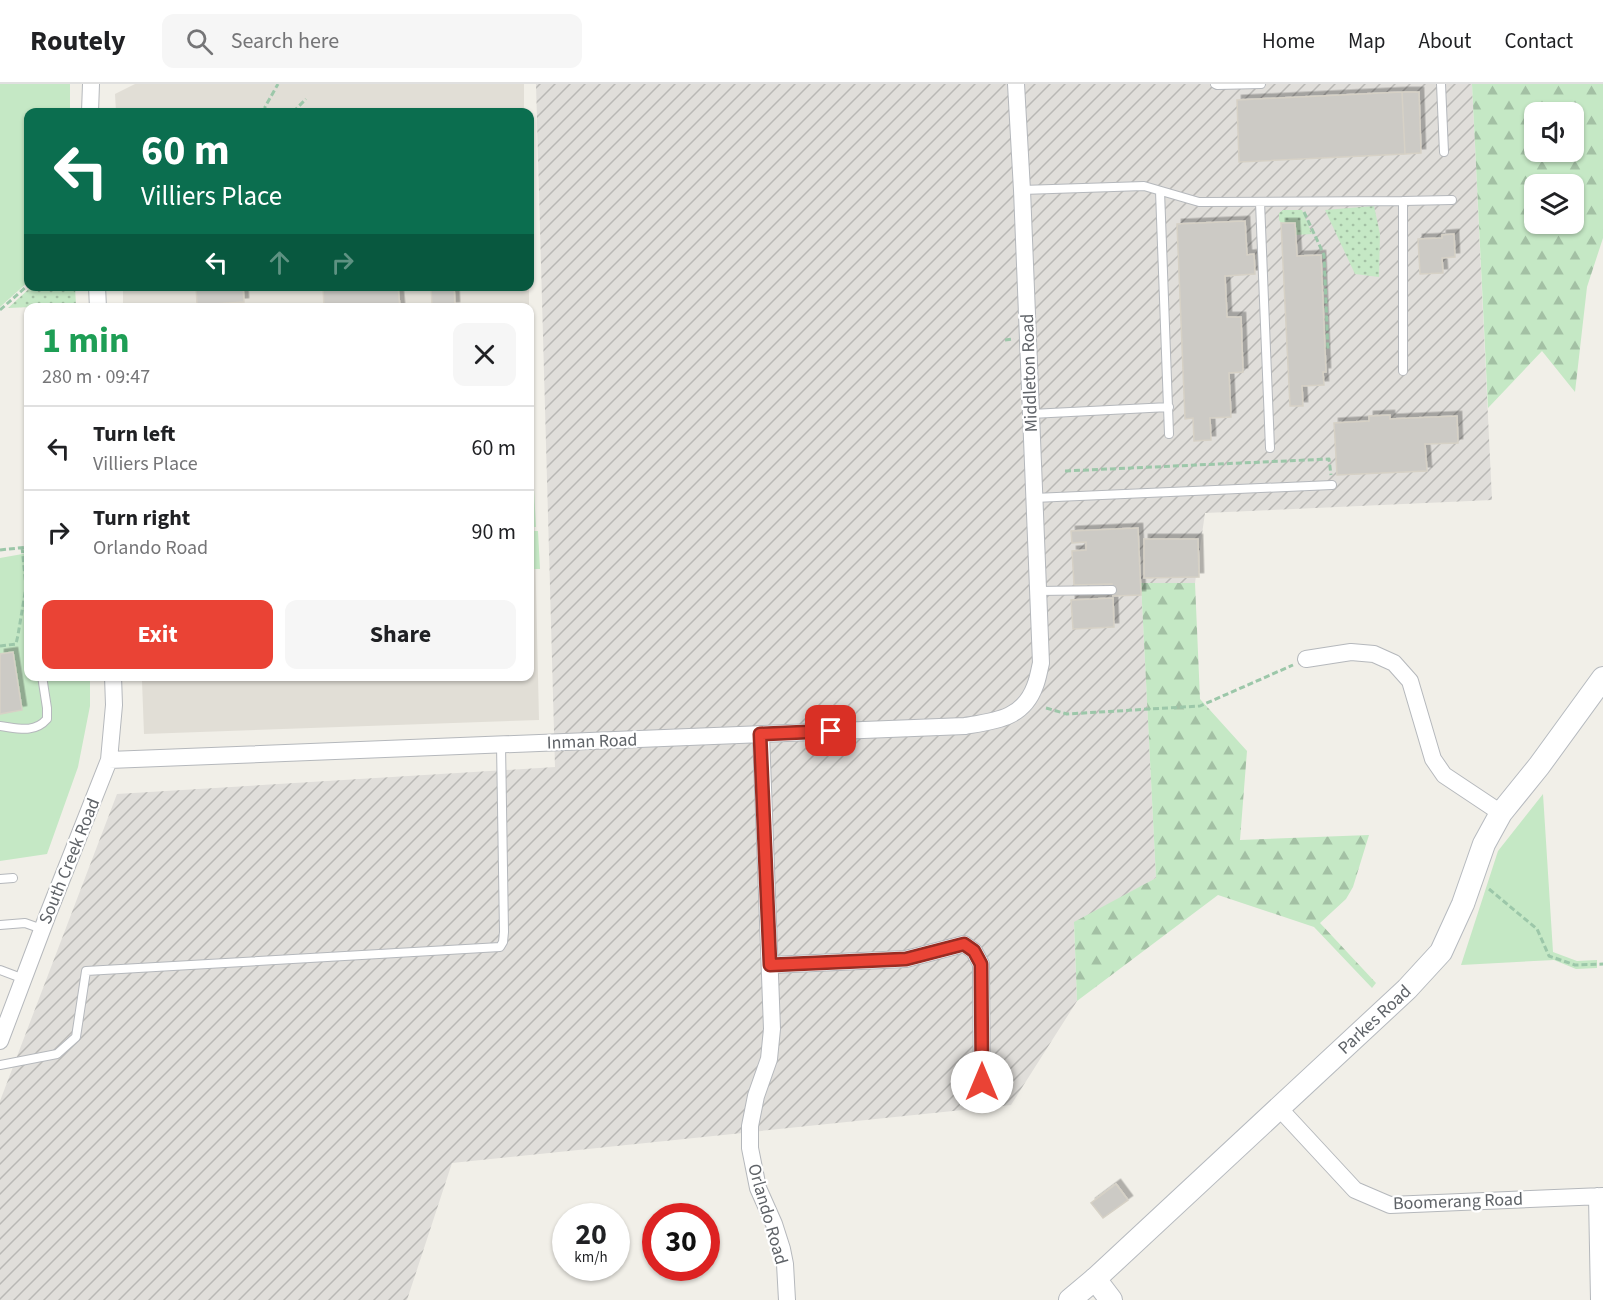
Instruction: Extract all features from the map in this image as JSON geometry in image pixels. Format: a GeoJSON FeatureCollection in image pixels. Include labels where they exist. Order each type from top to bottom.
{"type":"FeatureCollection","features":[{"type":"Feature","properties":{"kind":"street"},"geometry":{"type":"LineString","coordinates":[[90,108],[91,84]]}},
{"type":"Feature","properties":{"kind":"street","name":"Middleton Road"},"geometry":{"type":"LineString","coordinates":[[1016,84],[1041,663]]}},
{"type":"Feature","properties":{"kind":"street"},"geometry":{"type":"LineString","coordinates":[[1306,659],[1352,652],[1374,654],[1394,663],[1410,681],[1433,759],[1444,774],[1501,813]]}},
{"type":"Feature","properties":{"kind":"street","name":"Inman Road"},"geometry":{"type":"LineString","coordinates":[[109,760],[965,726],[999,720],[1014,714],[1035,688],[1041,663]]}},
{"type":"Feature","properties":{"kind":"street","name":"Parkes Road"},"geometry":{"type":"LineString","coordinates":[[1070,1300],[1407,989],[1441,952],[1463,904],[1484,844],[1501,813],[1539,766],[1603,678]]}},
{"type":"Feature","properties":{"kind":"street","name":"South Creek Road"},"geometry":{"type":"LineString","coordinates":[[0,1041],[109,760],[114,705],[112,681]]}},
{"type":"Feature","properties":{"kind":"street","name":"Orlando Road"},"geometry":{"type":"LineString","coordinates":[[760,734],[772,1029],[769,1059],[756,1096],[750,1126],[750,1148],[758,1188],[774,1224],[782,1250],[787,1300]]}},
{"type":"Feature","properties":{"kind":"street"},"geometry":{"type":"LineString","coordinates":[[770,965],[906,959],[964,944],[974,951],[981,964],[982,1098]]}},
{"type":"Feature","properties":{"kind":"street","name":"Boomerang Road"},"geometry":{"type":"LineString","coordinates":[[1279,1108],[1355,1190],[1390,1205],[1600,1196]]}},
{"type":"Feature","properties":{"kind":"street"},"geometry":{"type":"LineString","coordinates":[[1599,1300],[1600,1196]]}},
{"type":"Feature","properties":{"kind":"street"},"geometry":{"type":"LineString","coordinates":[[1095,1278],[1111,1300]]}},
{"type":"Feature","properties":{"kind":"lane"},"geometry":{"type":"LineString","coordinates":[[1215,84],[1261,84]]}},
{"type":"Feature","properties":{"kind":"lane"},"geometry":{"type":"LineString","coordinates":[[1441,84],[1444,152]]}},
{"type":"Feature","properties":{"kind":"lane"},"geometry":{"type":"LineString","coordinates":[[1022,190],[1144,186],[1199,202],[1452,200]]}},
{"type":"Feature","properties":{"kind":"lane"},"geometry":{"type":"LineString","coordinates":[[1160,191],[1169,434]]}},
{"type":"Feature","properties":{"kind":"lane"},"geometry":{"type":"LineString","coordinates":[[1260,201],[1270,448]]}},
{"type":"Feature","properties":{"kind":"lane"},"geometry":{"type":"LineString","coordinates":[[1403,201],[1403,370]]}},
{"type":"Feature","properties":{"kind":"lane"},"geometry":{"type":"LineString","coordinates":[[1030,414],[1168,407]]}},
{"type":"Feature","properties":{"kind":"lane"},"geometry":{"type":"LineString","coordinates":[[1034,498],[1333,482]]}},
{"type":"Feature","properties":{"kind":"lane"},"geometry":{"type":"LineString","coordinates":[[1038,591],[1112,590]]}},
{"type":"Feature","properties":{"kind":"lane"},"geometry":{"type":"LineString","coordinates":[[0,726],[28,729],[42,725],[47,719],[43,681]]}},
{"type":"Feature","properties":{"kind":"lane"},"geometry":{"type":"LineString","coordinates":[[0,1065],[57,1054],[76,1037],[86,971],[500,947],[504,932],[501,744]]}},
{"type":"Feature","properties":{"kind":"lane"},"geometry":{"type":"LineString","coordinates":[[0,879],[13,878]]}},
{"type":"Feature","properties":{"kind":"lane"},"geometry":{"type":"LineString","coordinates":[[0,925],[25,923],[42,929]]}},
{"type":"Feature","properties":{"kind":"lane"},"geometry":{"type":"LineString","coordinates":[[0,970],[24,979]]}},
{"type":"Feature","properties":{"kind":"path"},"geometry":{"type":"LineString","coordinates":[[265,108],[278,84]]}},
{"type":"Feature","properties":{"kind":"path"},"geometry":{"type":"LineString","coordinates":[[297,108],[306,99]]}},
{"type":"Feature","properties":{"kind":"path"},"geometry":{"type":"LineString","coordinates":[[1302,207],[1324,255],[1328,351]]}},
{"type":"Feature","properties":{"kind":"path"},"geometry":{"type":"LineString","coordinates":[[0,310],[24,289]]}},
{"type":"Feature","properties":{"kind":"path"},"geometry":{"type":"LineString","coordinates":[[1065,471],[1329,459],[1333,482]]}},
{"type":"Feature","properties":{"kind":"path"},"geometry":{"type":"LineString","coordinates":[[0,550],[22,547],[24,567]]}},
{"type":"Feature","properties":{"kind":"path"},"geometry":{"type":"LineString","coordinates":[[0,646],[16,644],[24,599]]}},
{"type":"Feature","properties":{"kind":"path"},"geometry":{"type":"LineString","coordinates":[[1046,708],[1067,714],[1200,706],[1306,659]]}},
{"type":"Feature","properties":{"kind":"path"},"geometry":{"type":"LineString","coordinates":[[1482,883],[1537,929],[1549,956],[1575,965],[1603,964]]}},
{"type":"Feature","properties":{"kind":"path"},"geometry":{"type":"LineString","coordinates":[[999,1065],[1003,1060]]}},
{"type":"Feature","properties":{"kind":"shaded area"},"geometry":{"type":"Polygon","coordinates":[[[135,84],[524,84],[524,108],[116,108],[115,94],[135,84]]]}},
{"type":"Feature","properties":{"kind":"shaded area"},"geometry":{"type":"Polygon","coordinates":[[[536,84],[1472,84],[1492,500],[1205,513],[1195,583],[1141,583],[1156,878],[1074,925],[1077,1001],[1011,1105],[452,1163],[407,1300],[0,1300],[0,1101],[117,794],[555,767],[536,84]]]}},
{"type":"Feature","properties":{"kind":"shaded area"},"geometry":{"type":"Polygon","coordinates":[[[123,291],[529,291],[529,303],[123,303],[123,291]]]}},
{"type":"Feature","properties":{"kind":"shaded area"},"geometry":{"type":"Polygon","coordinates":[[[534,501],[539,720],[144,734],[142,681],[534,681],[534,501]]]}},
{"type":"Feature","properties":{"kind":"green space"},"geometry":{"type":"Polygon","coordinates":[[[0,84],[70,84],[70,108],[24,108],[24,286],[0,307],[0,84]]]}},
{"type":"Feature","properties":{"kind":"green space"},"geometry":{"type":"Polygon","coordinates":[[[1472,84],[1603,84],[1603,238],[1587,287],[1575,392],[1542,351],[1488,408],[1472,84]]]}},
{"type":"Feature","properties":{"kind":"green space"},"geometry":{"type":"Polygon","coordinates":[[[1374,206],[1380,234],[1379,277],[1355,274],[1325,210],[1374,206]]]}},
{"type":"Feature","properties":{"kind":"green space"},"geometry":{"type":"Polygon","coordinates":[[[1283,210],[1302,210],[1312,234],[1295,235],[1295,223],[1281,223],[1279,220],[1279,213],[1283,210]]]}},
{"type":"Feature","properties":{"kind":"green space"},"geometry":{"type":"Polygon","coordinates":[[[27,291],[75,291],[76,303],[24,303],[24,307],[8,308],[27,291]]]}},
{"type":"Feature","properties":{"kind":"green space"},"geometry":{"type":"Polygon","coordinates":[[[534,489],[536,527],[534,527],[534,489]]]}},
{"type":"Feature","properties":{"kind":"green space"},"geometry":{"type":"Polygon","coordinates":[[[534,531],[538,531],[540,569],[534,569],[534,531]]]}},
{"type":"Feature","properties":{"kind":"green space"},"geometry":{"type":"Polygon","coordinates":[[[24,554],[24,681],[90,681],[90,706],[78,767],[47,854],[0,861],[0,558],[24,554]]]}},
{"type":"Feature","properties":{"kind":"green space"},"geometry":{"type":"Polygon","coordinates":[[[1141,583],[1195,583],[1200,699],[1247,751],[1240,840],[1369,835],[1353,887],[1346,899],[1320,923],[1376,983],[1372,988],[1314,927],[1218,895],[1077,1001],[1074,922],[1156,878],[1141,583]]]}},
{"type":"Feature","properties":{"kind":"green space"},"geometry":{"type":"Polygon","coordinates":[[[1543,794],[1553,952],[1577,961],[1597,960],[1597,968],[1576,969],[1554,960],[1461,965],[1498,851],[1543,794]]]}},
{"type":"Feature","properties":{"kind":"building"},"geometry":{"type":"Polygon","coordinates":[[[1402,92],[1419,92],[1421,153],[1405,154],[1402,92]]]}},
{"type":"Feature","properties":{"kind":"building"},"geometry":{"type":"Polygon","coordinates":[[[1402,92],[1405,154],[1239,162],[1237,100],[1402,92]]]}},
{"type":"Feature","properties":{"kind":"building"},"geometry":{"type":"Polygon","coordinates":[[[1245,221],[1247,255],[1254,254],[1255,274],[1225,276],[1227,317],[1241,317],[1243,372],[1229,373],[1231,417],[1210,418],[1211,440],[1194,441],[1193,418],[1185,419],[1177,224],[1245,221]]]}},
{"type":"Feature","properties":{"kind":"building"},"geometry":{"type":"Polygon","coordinates":[[[1281,223],[1295,223],[1297,256],[1321,255],[1326,372],[1323,372],[1324,385],[1302,386],[1303,406],[1290,406],[1281,223]]]}},
{"type":"Feature","properties":{"kind":"building"},"geometry":{"type":"Polygon","coordinates":[[[1454,234],[1455,257],[1442,258],[1443,273],[1420,274],[1418,239],[1442,238],[1442,235],[1454,234]]]}},
{"type":"Feature","properties":{"kind":"building"},"geometry":{"type":"Polygon","coordinates":[[[196,291],[243,291],[244,302],[197,303],[196,291]]]}},
{"type":"Feature","properties":{"kind":"building"},"geometry":{"type":"Polygon","coordinates":[[[323,291],[398,291],[400,303],[324,303],[323,291]]]}},
{"type":"Feature","properties":{"kind":"building"},"geometry":{"type":"Polygon","coordinates":[[[431,291],[454,291],[455,303],[432,303],[431,291]]]}},
{"type":"Feature","properties":{"kind":"building"},"geometry":{"type":"Polygon","coordinates":[[[1390,415],[1390,419],[1457,416],[1458,443],[1425,444],[1427,471],[1337,475],[1334,423],[1369,421],[1369,416],[1390,415]]]}},
{"type":"Feature","properties":{"kind":"building"},"geometry":{"type":"Polygon","coordinates":[[[1138,528],[1141,595],[1113,596],[1112,584],[1074,585],[1072,551],[1086,550],[1086,542],[1072,543],[1071,531],[1138,528]]]}},
{"type":"Feature","properties":{"kind":"building"},"geometry":{"type":"Polygon","coordinates":[[[1144,539],[1198,539],[1199,577],[1144,578],[1144,539]]]}},
{"type":"Feature","properties":{"kind":"building"},"geometry":{"type":"Polygon","coordinates":[[[1113,598],[1114,627],[1073,629],[1071,600],[1113,598]]]}},
{"type":"Feature","properties":{"kind":"building"},"geometry":{"type":"Polygon","coordinates":[[[13,652],[22,710],[0,714],[0,654],[13,652]]]}},
{"type":"Feature","properties":{"kind":"building"},"geometry":{"type":"Polygon","coordinates":[[[1116,1184],[1128,1200],[1103,1218],[1091,1203],[1116,1184]]]}},
{"type":"Feature","properties":{"kind":"route"},"geometry":{"type":"LineString","coordinates":[[831,731],[760,734],[770,965],[906,959],[964,944],[974,951],[981,964],[982,1082]]}}]}
